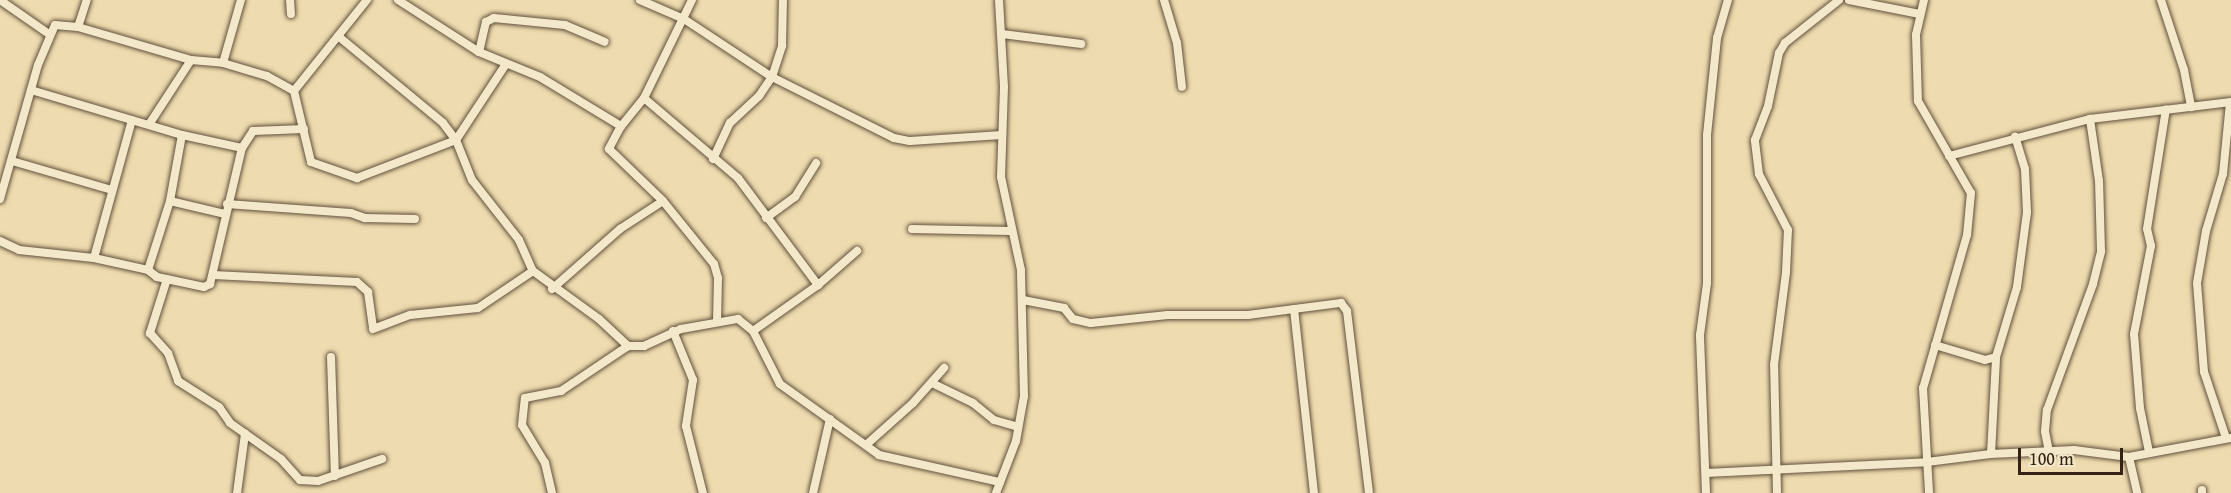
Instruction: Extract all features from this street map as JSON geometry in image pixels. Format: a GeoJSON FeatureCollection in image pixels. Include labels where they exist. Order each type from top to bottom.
{"type":"FeatureCollection","features":[{"type":"Feature","properties":{"kind":"street"},"geometry":{"type":"LineString","coordinates":[[0,0],[49,34]]}},
{"type":"Feature","properties":{"kind":"street"},"geometry":{"type":"LineString","coordinates":[[78,27],[87,0]]}},
{"type":"Feature","properties":{"kind":"street"},"geometry":{"type":"LineString","coordinates":[[223,63],[241,0]]}},
{"type":"Feature","properties":{"kind":"street"},"geometry":{"type":"LineString","coordinates":[[290,0],[291,14]]}},
{"type":"Feature","properties":{"kind":"street"},"geometry":{"type":"LineString","coordinates":[[294,91],[367,0]]}},
{"type":"Feature","properties":{"kind":"street"},"geometry":{"type":"LineString","coordinates":[[398,0],[479,52],[546,80],[621,126]]}},
{"type":"Feature","properties":{"kind":"street"},"geometry":{"type":"LineString","coordinates":[[640,0],[684,19],[772,77],[894,138],[1002,135]]}},
{"type":"Feature","properties":{"kind":"street"},"geometry":{"type":"LineString","coordinates":[[692,0],[644,98],[621,126],[609,149],[663,201],[714,264],[718,278],[717,321]]}},
{"type":"Feature","properties":{"kind":"street"},"geometry":{"type":"LineString","coordinates":[[714,159],[730,123],[759,96],[772,77],[780,58],[783,0]]}},
{"type":"Feature","properties":{"kind":"street"},"geometry":{"type":"LineString","coordinates":[[996,493],[1018,427],[1024,396],[1021,270],[1010,231],[1001,177],[1002,34],[999,0]]}},
{"type":"Feature","properties":{"kind":"street"},"geometry":{"type":"LineString","coordinates":[[1164,0],[1177,43],[1182,87]]}},
{"type":"Feature","properties":{"kind":"street"},"geometry":{"type":"LineString","coordinates":[[1707,493],[1701,335],[1707,283],[1707,135],[1717,38],[1728,0]]}},
{"type":"Feature","properties":{"kind":"street"},"geometry":{"type":"LineString","coordinates":[[1778,493],[1774,365],[1786,272],[1788,230],[1759,174],[1755,140],[1768,106],[1779,53],[1785,42],[1839,0]]}},
{"type":"Feature","properties":{"kind":"street"},"geometry":{"type":"LineString","coordinates":[[1850,0],[1920,14]]}},
{"type":"Feature","properties":{"kind":"street"},"geometry":{"type":"LineString","coordinates":[[1924,0],[1920,14],[1915,85],[1925,117],[1971,194],[1970,222],[1922,395],[1929,493]]}},
{"type":"Feature","properties":{"kind":"street"},"geometry":{"type":"LineString","coordinates":[[2161,0],[2184,70],[2191,107]]}},
{"type":"Feature","properties":{"kind":"street"},"geometry":{"type":"LineString","coordinates":[[479,52],[486,22],[494,18],[565,25],[605,42]]}},
{"type":"Feature","properties":{"kind":"street"},"geometry":{"type":"LineString","coordinates":[[0,199],[31,90],[49,34],[55,25],[78,27],[191,60],[223,63],[267,76],[294,91],[310,162],[357,178],[456,140],[506,64]]}},
{"type":"Feature","properties":{"kind":"street"},"geometry":{"type":"LineString","coordinates":[[1002,34],[1081,44]]}},
{"type":"Feature","properties":{"kind":"street"},"geometry":{"type":"LineString","coordinates":[[338,36],[434,113],[456,140],[472,180],[519,240],[533,272],[552,288],[599,319],[628,346]]}},
{"type":"Feature","properties":{"kind":"street"},"geometry":{"type":"LineString","coordinates":[[150,123],[191,60]]}},
{"type":"Feature","properties":{"kind":"street"},"geometry":{"type":"LineString","coordinates":[[31,90],[132,120],[150,123],[182,135],[242,148]]}},
{"type":"Feature","properties":{"kind":"street"},"geometry":{"type":"LineString","coordinates":[[644,98],[738,178],[818,285]]}},
{"type":"Feature","properties":{"kind":"street"},"geometry":{"type":"LineString","coordinates":[[1706,473],[1927,462],[1991,454],[2089,451],[2129,457],[2229,438],[2204,372],[2197,283],[2206,231],[2223,174],[2230,102],[2090,119],[1949,156]]}},
{"type":"Feature","properties":{"kind":"street"},"geometry":{"type":"LineString","coordinates":[[2149,452],[2140,408],[2134,334],[2151,246],[2146,229],[2166,109]]}},
{"type":"Feature","properties":{"kind":"street"},"geometry":{"type":"LineString","coordinates":[[2049,452],[2045,431],[2047,410],[2093,284],[2101,251],[2099,181],[2090,119]]}},
{"type":"Feature","properties":{"kind":"street"},"geometry":{"type":"LineString","coordinates":[[94,258],[132,120]]}},
{"type":"Feature","properties":{"kind":"street"},"geometry":{"type":"LineString","coordinates":[[0,241],[19,250],[94,258],[148,270],[167,279],[204,287],[213,275],[227,204],[242,148],[253,131],[304,129]]}},
{"type":"Feature","properties":{"kind":"street"},"geometry":{"type":"LineString","coordinates":[[148,270],[170,201],[182,135]]}},
{"type":"Feature","properties":{"kind":"street"},"geometry":{"type":"LineString","coordinates":[[1991,454],[1996,357],[2017,287],[2027,212],[2025,169],[2015,137]]}},
{"type":"Feature","properties":{"kind":"street"},"geometry":{"type":"LineString","coordinates":[[12,161],[112,190]]}},
{"type":"Feature","properties":{"kind":"street"},"geometry":{"type":"LineString","coordinates":[[766,218],[795,197],[816,162]]}},
{"type":"Feature","properties":{"kind":"street"},"geometry":{"type":"LineString","coordinates":[[170,201],[225,214]]}},
{"type":"Feature","properties":{"kind":"street"},"geometry":{"type":"LineString","coordinates":[[552,288],[620,229],[663,201]]}},
{"type":"Feature","properties":{"kind":"street"},"geometry":{"type":"LineString","coordinates":[[227,204],[351,213],[365,218],[415,219]]}},
{"type":"Feature","properties":{"kind":"street"},"geometry":{"type":"LineString","coordinates":[[912,229],[1010,231]]}},
{"type":"Feature","properties":{"kind":"street"},"geometry":{"type":"LineString","coordinates":[[753,331],[818,285],[857,251]]}},
{"type":"Feature","properties":{"kind":"street"},"geometry":{"type":"LineString","coordinates":[[213,275],[357,282],[368,292],[373,329],[410,315],[478,308],[533,272]]}},
{"type":"Feature","properties":{"kind":"street"},"geometry":{"type":"LineString","coordinates":[[167,279],[151,335],[168,353],[178,381],[219,407],[245,434],[281,459],[300,480],[335,476],[382,459]]}},
{"type":"Feature","properties":{"kind":"street"},"geometry":{"type":"LineString","coordinates":[[1023,300],[1064,308],[1081,322],[1294,309],[1341,303],[1346,308],[1369,493]]}},
{"type":"Feature","properties":{"kind":"street"},"geometry":{"type":"LineString","coordinates":[[1294,309],[1314,493]]}},
{"type":"Feature","properties":{"kind":"street"},"geometry":{"type":"LineString","coordinates":[[552,493],[545,463],[522,425],[525,398],[561,391],[628,346],[644,346],[673,331],[717,321],[738,319],[753,331],[780,384],[866,446],[892,460],[1000,482]]}},
{"type":"Feature","properties":{"kind":"street"},"geometry":{"type":"LineString","coordinates":[[673,331],[693,380],[686,426],[703,493]]}},
{"type":"Feature","properties":{"kind":"street"},"geometry":{"type":"LineString","coordinates":[[1935,345],[1985,360],[1996,357]]}},
{"type":"Feature","properties":{"kind":"street"},"geometry":{"type":"LineString","coordinates":[[331,357],[335,476]]}},
{"type":"Feature","properties":{"kind":"street"},"geometry":{"type":"LineString","coordinates":[[866,446],[932,383],[944,368]]}},
{"type":"Feature","properties":{"kind":"street"},"geometry":{"type":"LineString","coordinates":[[932,383],[973,403],[994,420],[1018,427]]}},
{"type":"Feature","properties":{"kind":"street"},"geometry":{"type":"LineString","coordinates":[[813,493],[830,419]]}},
{"type":"Feature","properties":{"kind":"street"},"geometry":{"type":"LineString","coordinates":[[237,493],[245,434]]}},
{"type":"Feature","properties":{"kind":"street"},"geometry":{"type":"LineString","coordinates":[[2129,457],[2136,493]]}}]}
